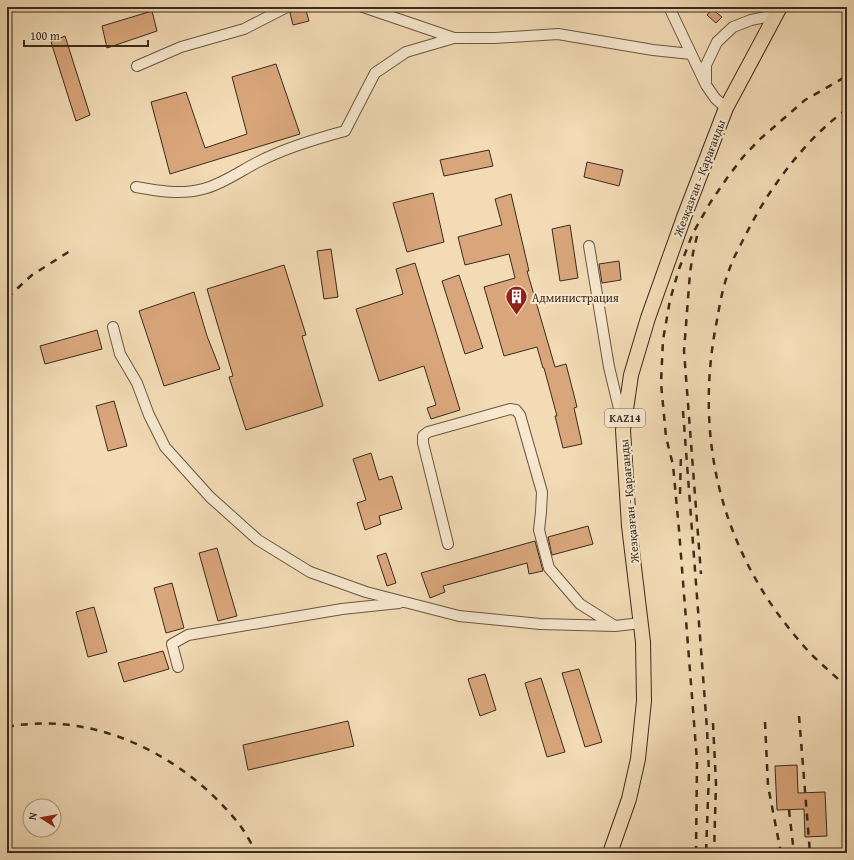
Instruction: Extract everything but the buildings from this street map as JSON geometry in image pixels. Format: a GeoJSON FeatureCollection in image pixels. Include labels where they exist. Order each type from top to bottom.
{"type":"FeatureCollection","features":[{"type":"Feature","properties":{"kind":"highway","name":"Жезқазған - Қарағанды"},"geometry":{"type":"LineString","coordinates":[[610,853],[629,799],[638,759],[644,701],[643,642],[630,526],[623,426],[631,375],[648,318],[684,217],[726,108],[774,10]]}},
{"type":"Feature","properties":{"kind":"lane"},"geometry":{"type":"LineString","coordinates":[[138,66],[180,47],[244,29],[286,7]]}},
{"type":"Feature","properties":{"kind":"lane"},"geometry":{"type":"LineString","coordinates":[[363,7],[454,38]]}},
{"type":"Feature","properties":{"kind":"lane"},"geometry":{"type":"LineString","coordinates":[[669,7],[706,85],[715,98],[726,108]]}},
{"type":"Feature","properties":{"kind":"lane"},"geometry":{"type":"LineString","coordinates":[[706,85],[706,65],[717,42],[733,27],[774,10]]}},
{"type":"Feature","properties":{"kind":"lane"},"geometry":{"type":"LineString","coordinates":[[136,187],[172,193],[201,190],[215,185],[258,162],[312,140],[345,131],[375,73],[406,52],[454,38],[495,38],[558,34],[654,50],[691,54]]}},
{"type":"Feature","properties":{"kind":"lane"},"geometry":{"type":"LineString","coordinates":[[589,246],[609,367],[623,426]]}},
{"type":"Feature","properties":{"kind":"lane"},"geometry":{"type":"LineString","coordinates":[[113,327],[120,354],[136,383],[149,415],[165,447],[210,497],[258,540],[310,572],[366,592],[459,616],[540,624],[615,626],[641,623]]}},
{"type":"Feature","properties":{"kind":"lane"},"geometry":{"type":"LineString","coordinates":[[448,544],[423,443],[424,436],[428,432],[435,430],[510,409],[516,410],[520,415],[542,492],[539,530],[549,568],[580,604],[615,626]]}},
{"type":"Feature","properties":{"kind":"lane"},"geometry":{"type":"LineString","coordinates":[[178,667],[172,644],[188,635],[342,609],[407,603]]}},
{"type":"Feature","properties":{"kind":"railway"},"geometry":{"type":"LineString","coordinates":[[696,853],[697,761],[673,465],[666,437],[661,383],[663,340],[670,300],[679,269],[693,233],[710,203],[743,157],[759,140],[805,100],[847,76]]}},
{"type":"Feature","properties":{"kind":"railway"},"geometry":{"type":"LineString","coordinates":[[847,109],[813,139],[784,173],[767,197],[734,257],[726,278],[719,306],[709,387],[709,420],[712,452],[718,485],[740,548],[755,578],[773,608],[810,653],[847,687]]}},
{"type":"Feature","properties":{"kind":"railway"},"geometry":{"type":"LineString","coordinates":[[697,236],[690,273],[684,351],[701,574]]}},
{"type":"Feature","properties":{"kind":"railway"},"geometry":{"type":"LineString","coordinates":[[7,298],[32,275],[70,251]]}},
{"type":"Feature","properties":{"kind":"railway"},"geometry":{"type":"LineString","coordinates":[[683,411],[707,729],[709,772],[706,853]]}},
{"type":"Feature","properties":{"kind":"railway"},"geometry":{"type":"LineString","coordinates":[[680,494],[681,452]]}},
{"type":"Feature","properties":{"kind":"railway"},"geometry":{"type":"LineString","coordinates":[[799,716],[810,853]]}},
{"type":"Feature","properties":{"kind":"railway"},"geometry":{"type":"LineString","coordinates":[[765,722],[768,786],[781,853]]}},
{"type":"Feature","properties":{"kind":"railway"},"geometry":{"type":"LineString","coordinates":[[7,727],[40,723],[73,725],[105,732],[136,744],[165,759],[192,778],[217,800],[239,824],[257,853]]}},
{"type":"Feature","properties":{"kind":"railway"},"geometry":{"type":"LineString","coordinates":[[713,723],[716,784],[714,853]]}},
{"type":"Feature","properties":{"kind":"railway"},"geometry":{"type":"LineString","coordinates":[[789,810],[794,853]]}},
{"type":"Feature","properties":{"kind":"place","name":"Администрация"},"geometry":{"type":"Point","coordinates":[516,316]}}]}
